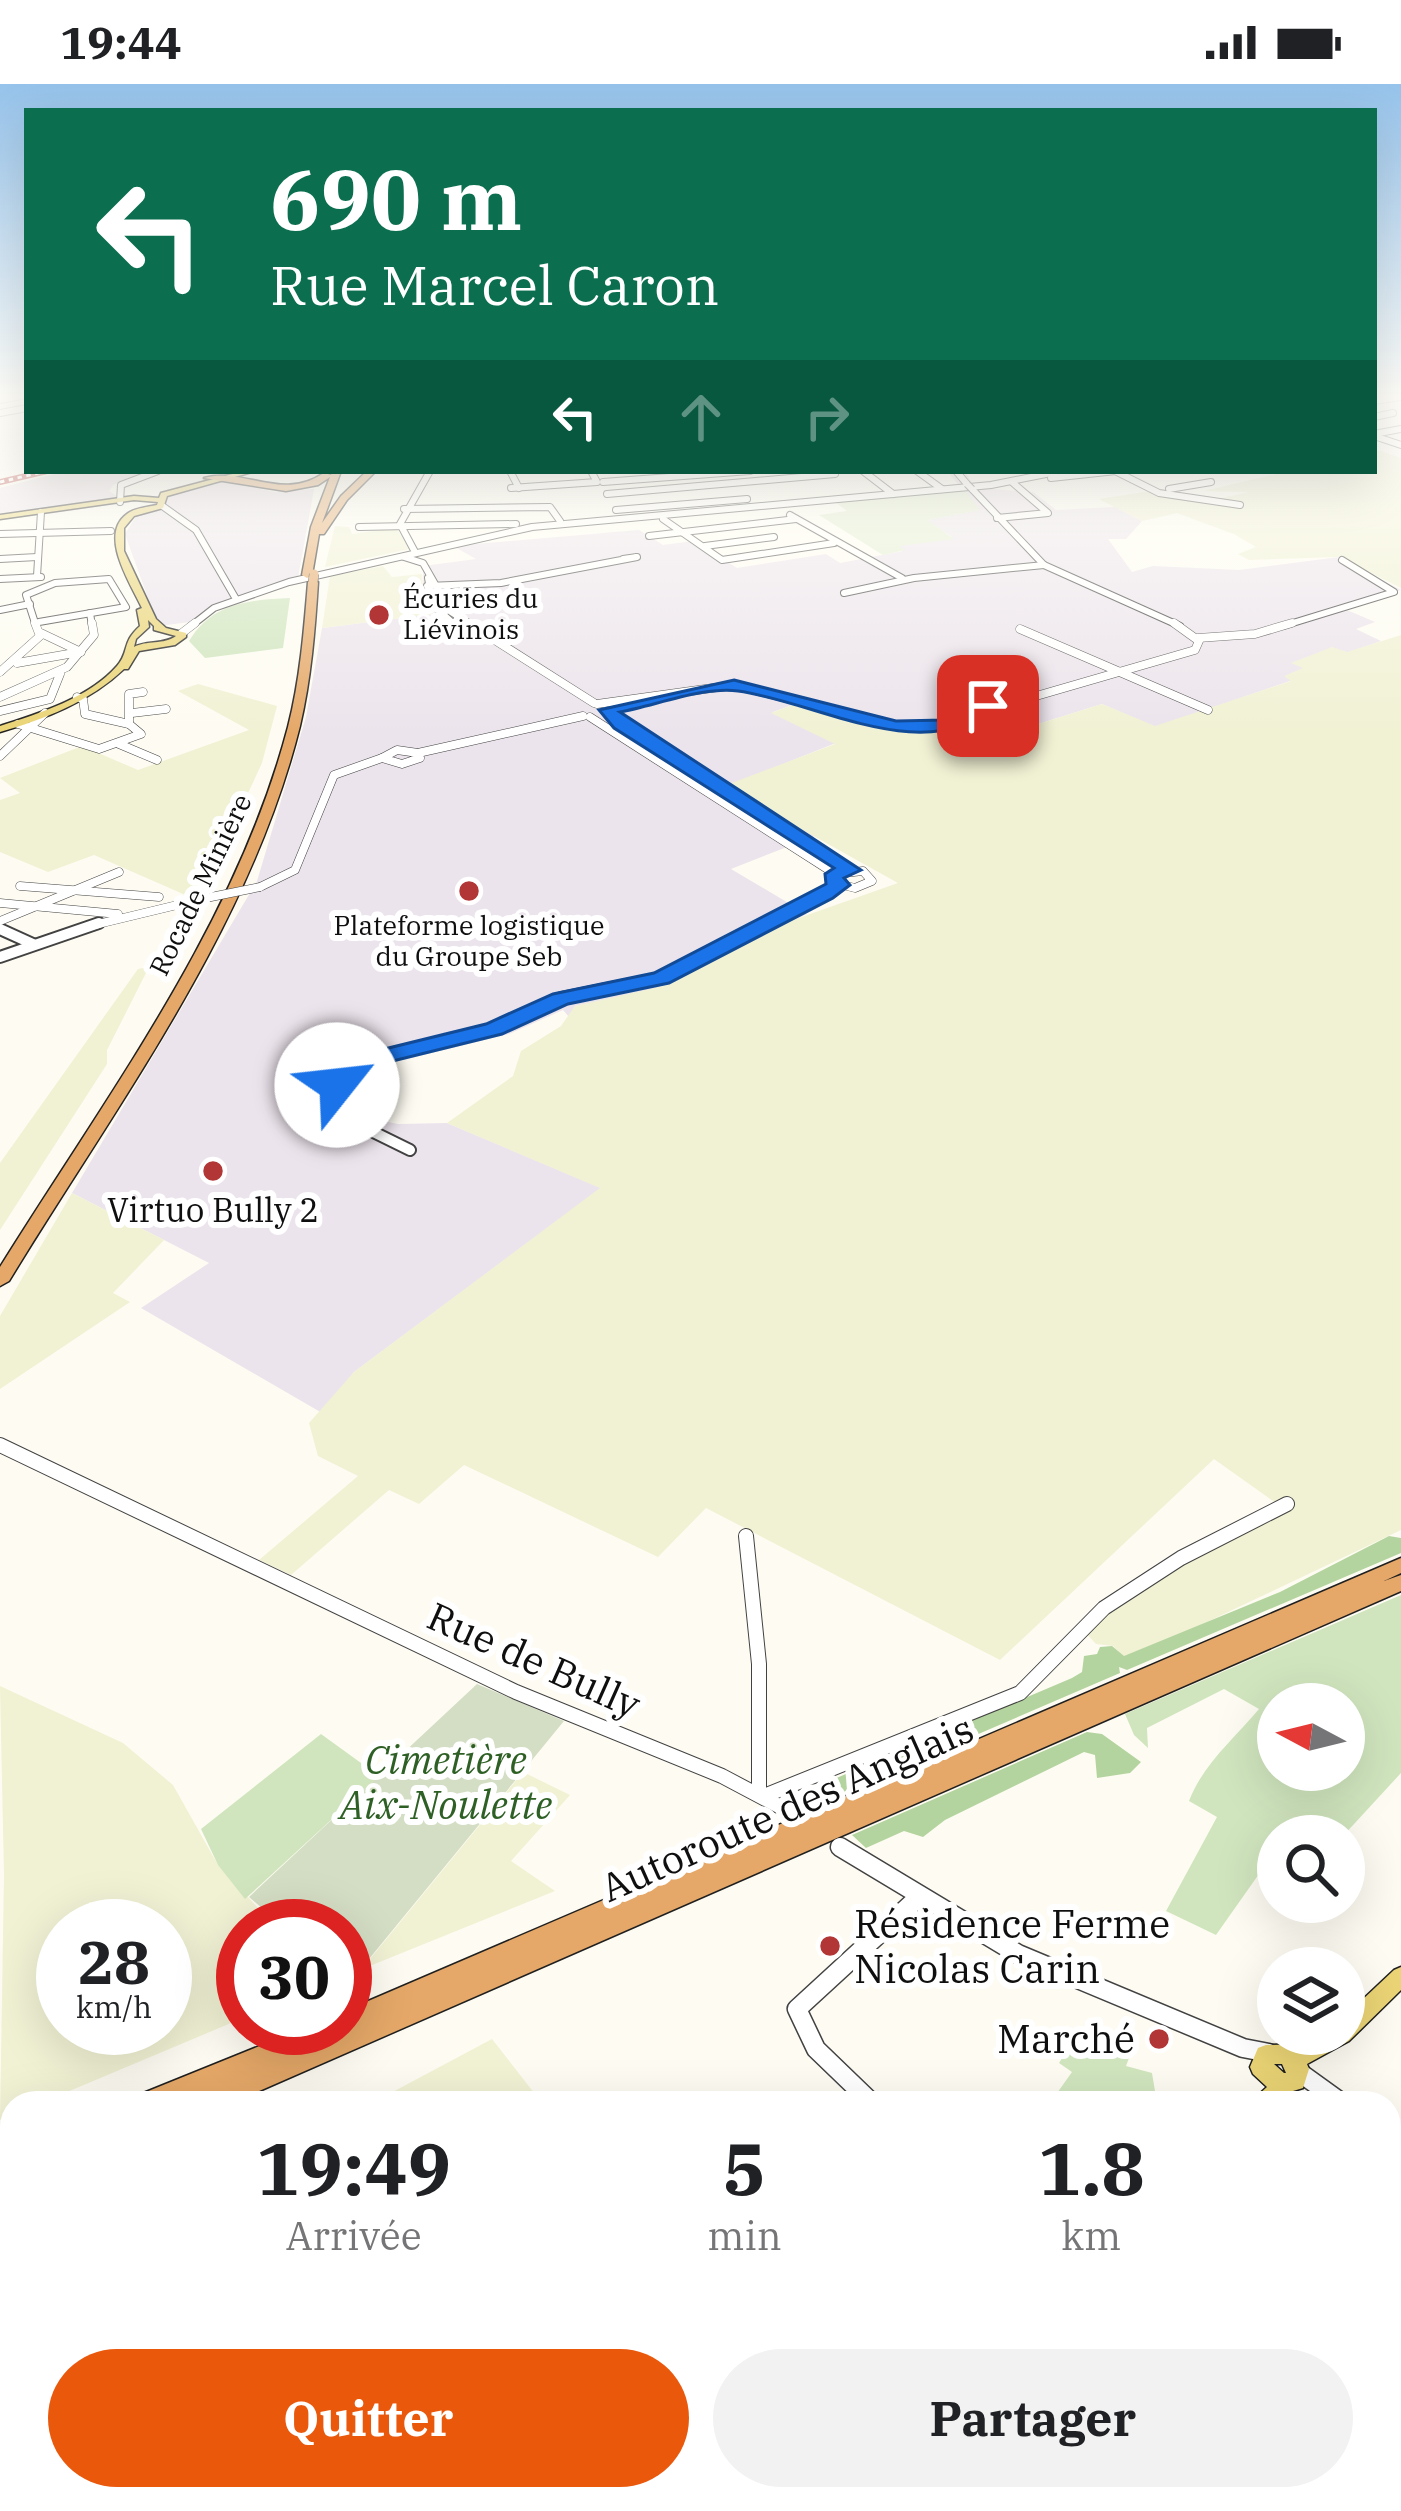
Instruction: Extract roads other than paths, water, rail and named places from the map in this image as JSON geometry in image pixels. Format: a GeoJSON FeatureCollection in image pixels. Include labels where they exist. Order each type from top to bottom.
{"type":"FeatureCollection","features":[{"type":"Feature","properties":{"kind":"highway","name":"Rocade Minière"},"geometry":{"type":"LineString","coordinates":[[0,1258],[177,974],[238,857],[285,726],[325,508]]}},
{"type":"Feature","properties":{"kind":"highway"},"geometry":{"type":"LineString","coordinates":[[319,530],[336,508]]}},
{"type":"Feature","properties":{"kind":"highway","name":"Rocade Minière"},"geometry":{"type":"LineString","coordinates":[[0,1281],[199,954],[266,812],[302,688],[310,578]]}},
{"type":"Feature","properties":{"kind":"highway","name":"Autoroute des Anglais"},"geometry":{"type":"LineString","coordinates":[[372,2011],[1401,1565]]}},
{"type":"Feature","properties":{"kind":"highway","name":"Autoroute des Anglais"},"geometry":{"type":"LineString","coordinates":[[231,2091],[1401,1582]]}},
{"type":"Feature","properties":{"kind":"highway"},"geometry":{"type":"LineString","coordinates":[[179,2091],[267,2055]]}},
{"type":"Feature","properties":{"kind":"main road"},"geometry":{"type":"LineString","coordinates":[[0,517],[81,508]]}},
{"type":"Feature","properties":{"kind":"main road"},"geometry":{"type":"LineString","coordinates":[[118,508],[111,549],[142,614],[142,631]]}},
{"type":"Feature","properties":{"kind":"main road"},"geometry":{"type":"LineString","coordinates":[[129,508],[142,511]]}},
{"type":"Feature","properties":{"kind":"main road"},"geometry":{"type":"LineString","coordinates":[[0,729],[26,725],[125,668],[136,649],[172,644],[182,633],[152,620],[117,542],[123,523],[148,508]]}},
{"type":"Feature","properties":{"kind":"main road"},"geometry":{"type":"LineString","coordinates":[[125,668],[134,635],[166,628]]}},
{"type":"Feature","properties":{"kind":"main road"},"geometry":{"type":"LineString","coordinates":[[134,642],[148,646]]}},
{"type":"Feature","properties":{"kind":"main road"},"geometry":{"type":"LineString","coordinates":[[1365,2011],[1401,1976]]}},
{"type":"Feature","properties":{"kind":"main road"},"geometry":{"type":"LineString","coordinates":[[1273,2091],[1288,2070],[1310,2055]]}},
{"type":"Feature","properties":{"kind":"street"},"geometry":{"type":"LineString","coordinates":[[94,529],[117,508]]}},
{"type":"Feature","properties":{"kind":"street"},"geometry":{"type":"LineString","coordinates":[[171,508],[203,536],[236,599]]}},
{"type":"Feature","properties":{"kind":"street"},"geometry":{"type":"LineString","coordinates":[[445,612],[608,710],[713,785],[851,870],[869,874],[872,881],[855,888],[837,879],[581,713],[445,612],[428,571],[410,556],[400,526],[404,509],[458,508]]}},
{"type":"Feature","properties":{"kind":"street"},"geometry":{"type":"LineString","coordinates":[[551,508],[560,521]]}},
{"type":"Feature","properties":{"kind":"street"},"geometry":{"type":"LineString","coordinates":[[616,510],[636,508]]}},
{"type":"Feature","properties":{"kind":"street"},"geometry":{"type":"LineString","coordinates":[[359,527],[649,520],[760,508]]}},
{"type":"Feature","properties":{"kind":"street"},"geometry":{"type":"LineString","coordinates":[[779,508],[903,579]]}},
{"type":"Feature","properties":{"kind":"street"},"geometry":{"type":"LineString","coordinates":[[989,508],[1044,565],[1198,638],[1255,634],[1394,592],[1342,560]]}},
{"type":"Feature","properties":{"kind":"street"},"geometry":{"type":"LineString","coordinates":[[997,518],[1048,513],[1043,508]]}},
{"type":"Feature","properties":{"kind":"street"},"geometry":{"type":"LineString","coordinates":[[38,576],[41,512]]}},
{"type":"Feature","properties":{"kind":"street"},"geometry":{"type":"LineString","coordinates":[[662,518],[727,560],[835,543]]}},
{"type":"Feature","properties":{"kind":"street"},"geometry":{"type":"LineString","coordinates":[[649,536],[796,519]]}},
{"type":"Feature","properties":{"kind":"street"},"geometry":{"type":"LineString","coordinates":[[182,633],[236,599],[289,582],[560,521],[649,520]]}},
{"type":"Feature","properties":{"kind":"street"},"geometry":{"type":"LineString","coordinates":[[0,534],[111,531]]}},
{"type":"Feature","properties":{"kind":"street"},"geometry":{"type":"LineString","coordinates":[[704,547],[774,536]]}},
{"type":"Feature","properties":{"kind":"street"},"geometry":{"type":"LineString","coordinates":[[0,559],[38,557]]}},
{"type":"Feature","properties":{"kind":"street"},"geometry":{"type":"LineString","coordinates":[[432,585],[501,583],[623,559]]}},
{"type":"Feature","properties":{"kind":"street"},"geometry":{"type":"LineString","coordinates":[[844,593],[903,579],[1044,565]]}},
{"type":"Feature","properties":{"kind":"street"},"geometry":{"type":"LineString","coordinates":[[0,579],[38,576],[55,583]]}},
{"type":"Feature","properties":{"kind":"street"},"geometry":{"type":"LineString","coordinates":[[39,622],[126,607],[109,579],[55,583],[26,595],[41,633]]}},
{"type":"Feature","properties":{"kind":"street"},"geometry":{"type":"LineString","coordinates":[[0,610],[29,604]]}},
{"type":"Feature","properties":{"kind":"street"},"geometry":{"type":"LineString","coordinates":[[14,693],[60,673],[81,652],[94,635],[90,613]]}},
{"type":"Feature","properties":{"kind":"street"},"geometry":{"type":"LineString","coordinates":[[166,628],[195,623]]}},
{"type":"Feature","properties":{"kind":"street"},"geometry":{"type":"LineString","coordinates":[[1020,629],[1208,710]]}},
{"type":"Feature","properties":{"kind":"street"},"geometry":{"type":"LineString","coordinates":[[41,633],[81,652]]}},
{"type":"Feature","properties":{"kind":"street"},"geometry":{"type":"LineString","coordinates":[[15,663],[41,633]]}},
{"type":"Feature","properties":{"kind":"street"},"geometry":{"type":"LineString","coordinates":[[581,713],[596,704],[712,686],[753,687],[893,726],[926,728],[1187,654],[1195,650],[1198,638]]}},
{"type":"Feature","properties":{"kind":"street"},"geometry":{"type":"LineString","coordinates":[[0,668],[81,652]]}},
{"type":"Feature","properties":{"kind":"street"},"geometry":{"type":"LineString","coordinates":[[50,700],[60,673]]}},
{"type":"Feature","properties":{"kind":"street"},"geometry":{"type":"LineString","coordinates":[[0,693],[72,700],[88,715],[129,724],[141,734],[99,748],[26,725],[0,756]]}},
{"type":"Feature","properties":{"kind":"street"},"geometry":{"type":"LineString","coordinates":[[129,724],[129,694],[143,697]]}},
{"type":"Feature","properties":{"kind":"street"},"geometry":{"type":"LineString","coordinates":[[0,711],[50,700]]}},
{"type":"Feature","properties":{"kind":"street"},"geometry":{"type":"LineString","coordinates":[[384,760],[397,750],[416,758],[625,702]]}},
{"type":"Feature","properties":{"kind":"street"},"geometry":{"type":"LineString","coordinates":[[131,708],[166,709]]}},
{"type":"Feature","properties":{"kind":"street"},"geometry":{"type":"LineString","coordinates":[[118,744],[157,760]]}},
{"type":"Feature","properties":{"kind":"street"},"geometry":{"type":"LineString","coordinates":[[0,957],[124,916],[260,886],[295,870],[334,775],[384,760],[413,768],[416,758]]}},
{"type":"Feature","properties":{"kind":"street"},"geometry":{"type":"LineString","coordinates":[[410,1150],[351,1121],[337,1085],[347,1066],[494,1029],[561,998],[661,978],[851,870]]}},
{"type":"Feature","properties":{"kind":"street"},"geometry":{"type":"LineString","coordinates":[[0,925],[118,872]]}},
{"type":"Feature","properties":{"kind":"street"},"geometry":{"type":"LineString","coordinates":[[82,873],[104,876]]}},
{"type":"Feature","properties":{"kind":"street"},"geometry":{"type":"LineString","coordinates":[[20,886],[159,897]]}},
{"type":"Feature","properties":{"kind":"street"},"geometry":{"type":"LineString","coordinates":[[0,903],[124,916]]}},
{"type":"Feature","properties":{"kind":"street"},"geometry":{"type":"LineString","coordinates":[[0,925],[34,945]]}},
{"type":"Feature","properties":{"kind":"street","name":"Rue de Bully"},"geometry":{"type":"LineString","coordinates":[[0,1445],[516,1692],[761,1795],[790,1812]]}},
{"type":"Feature","properties":{"kind":"street"},"geometry":{"type":"LineString","coordinates":[[746,1536],[759,1664],[761,1795],[1020,1693],[1104,1608],[1181,1558],[1287,1504]]}},
{"type":"Feature","properties":{"kind":"street"},"geometry":{"type":"LineString","coordinates":[[840,1847],[1018,1954],[1243,2048],[1322,2091]]}},
{"type":"Feature","properties":{"kind":"street"},"geometry":{"type":"LineString","coordinates":[[859,2091],[822,2056],[799,2024],[797,2009],[920,1897]]}},
{"type":"Feature","properties":{"kind":"place","name":"Écuries du Liévinois"},"geometry":{"type":"Point","coordinates":[379,615]}},
{"type":"Feature","properties":{"kind":"place","name":"Plateforme logistique du Groupe Seb"},"geometry":{"type":"Point","coordinates":[469,891]}},
{"type":"Feature","properties":{"kind":"place","name":"Virtuo Bully 2"},"geometry":{"type":"Point","coordinates":[213,1171]}},
{"type":"Feature","properties":{"kind":"place","name":"Résidence Ferme Nicolas Carin"},"geometry":{"type":"Point","coordinates":[830,1946]}},
{"type":"Feature","properties":{"kind":"place","name":"Marché"},"geometry":{"type":"Point","coordinates":[1159,2039]}},
{"type":"Feature","properties":{"kind":"park label","name":"Cimetière Aix-Noulette"},"geometry":{"type":"Point","coordinates":[446,1782]}}]}
